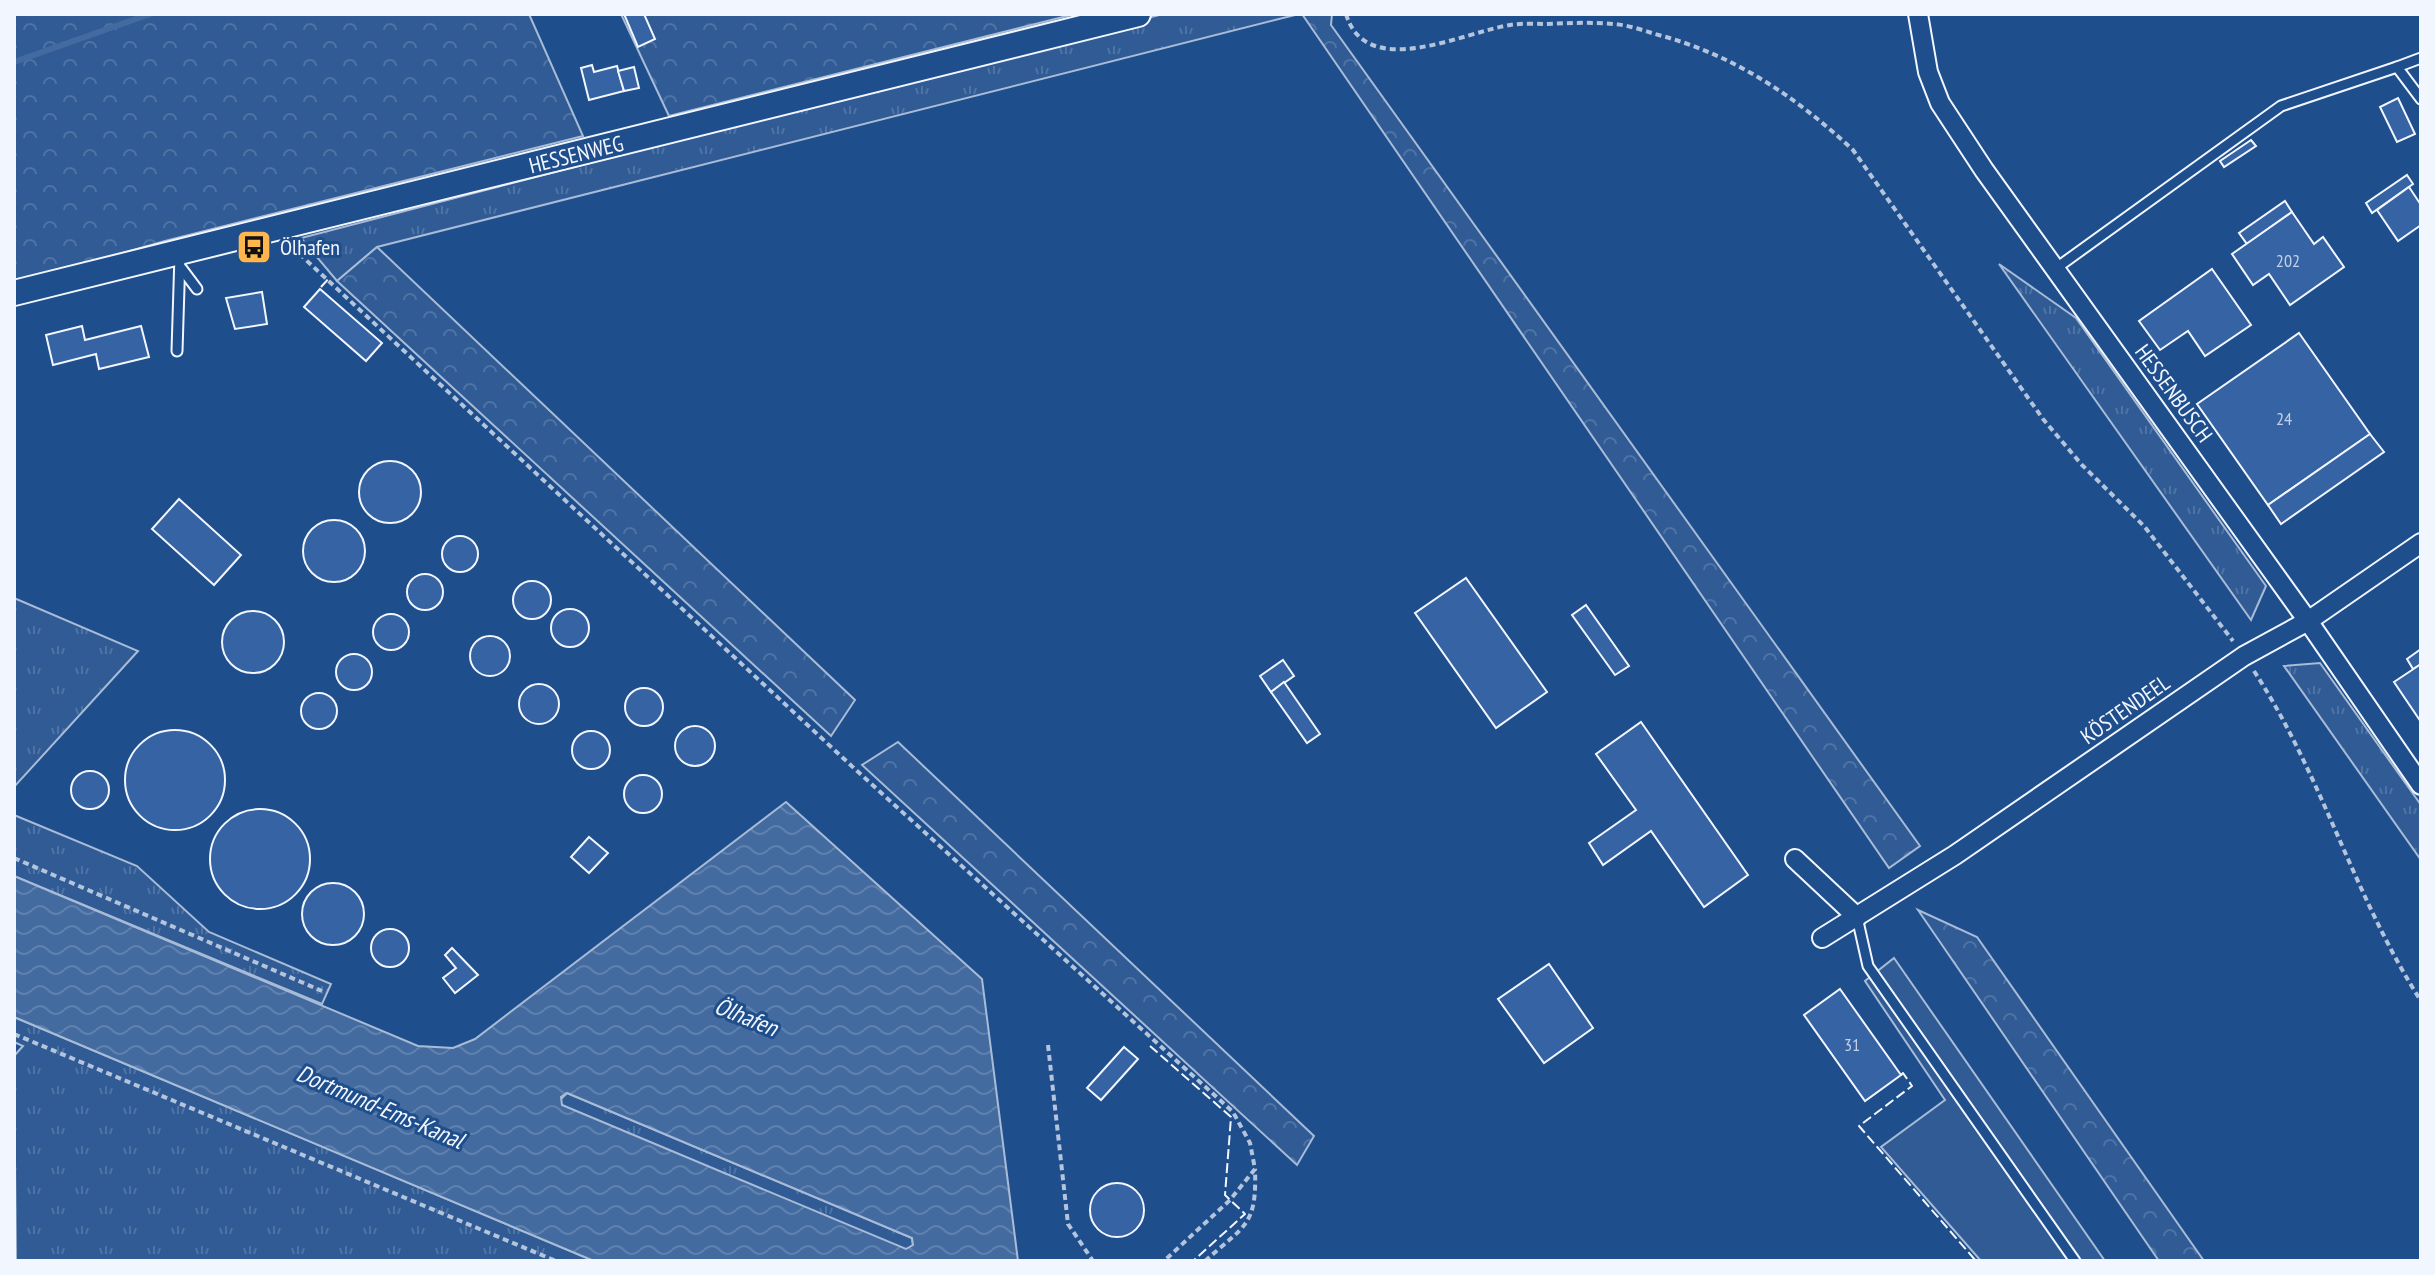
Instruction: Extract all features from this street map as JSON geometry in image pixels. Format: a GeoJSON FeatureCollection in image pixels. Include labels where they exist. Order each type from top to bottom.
{"type":"FeatureCollection","features":[{"type":"Feature","properties":{"kind":"street","name":"HESSENWEG"},"geometry":{"type":"LineString","coordinates":[[14,293],[181,259],[279,226],[774,107],[1138,14]]}},
{"type":"Feature","properties":{"kind":"street","name":"HESSENBUSCH"},"geometry":{"type":"LineString","coordinates":[[1918,14],[1928,72],[1940,103],[2421,785]]}},
{"type":"Feature","properties":{"kind":"street","name":"KÖSTENDEEL"},"geometry":{"type":"LineString","coordinates":[[1822,938],[1955,855],[2244,656],[2308,621],[2421,543]]}},
{"type":"Feature","properties":{"kind":"street"},"geometry":{"type":"LineString","coordinates":[[1795,859],[1857,917]]}},
{"type":"Feature","properties":{"kind":"lane"},"geometry":{"type":"LineString","coordinates":[[2055,269],[2281,106],[2421,58]]}},
{"type":"Feature","properties":{"kind":"lane"},"geometry":{"type":"LineString","coordinates":[[2397,67],[2421,99]]}},
{"type":"Feature","properties":{"kind":"lane"},"geometry":{"type":"LineString","coordinates":[[181,259],[197,289]]}},
{"type":"Feature","properties":{"kind":"lane"},"geometry":{"type":"LineString","coordinates":[[177,351],[177,293],[181,259]]}},
{"type":"Feature","properties":{"kind":"lane"},"geometry":{"type":"LineString","coordinates":[[1857,917],[1868,966],[2075,1261]]}},
{"type":"Feature","properties":{"kind":"path"},"geometry":{"type":"LineString","coordinates":[[1346,14],[1349,25],[1366,41],[1385,50],[1411,50],[1511,25],[1616,24],[1688,42],[1739,65],[1814,114],[1853,150],[2043,419],[2144,526],[2221,621],[2297,742],[2365,900],[2393,957],[2421,1001]]}},
{"type":"Feature","properties":{"kind":"path"},"geometry":{"type":"LineString","coordinates":[[279,226],[282,238],[347,300],[1233,1112],[1250,1143],[1256,1200],[1249,1221],[1205,1261]]}},
{"type":"Feature","properties":{"kind":"path"},"geometry":{"type":"LineString","coordinates":[[14,858],[322,991]]}},
{"type":"Feature","properties":{"kind":"path"},"geometry":{"type":"LineString","coordinates":[[14,1034],[556,1261]]}},
{"type":"Feature","properties":{"kind":"path"},"geometry":{"type":"LineString","coordinates":[[1048,1045],[1068,1224],[1093,1261]]}},
{"type":"Feature","properties":{"kind":"path"},"geometry":{"type":"LineString","coordinates":[[1164,1261],[1230,1200],[1255,1169]]}},
{"type":"Feature","properties":{"kind":"green space"},"geometry":{"type":"Polygon","coordinates":[[[14,14],[529,14],[583,136],[165,241],[14,284],[14,14]]]}},
{"type":"Feature","properties":{"kind":"green space"},"geometry":{"type":"Polygon","coordinates":[[[621,14],[1075,14],[669,116],[621,14]]]}},
{"type":"Feature","properties":{"kind":"green space"},"geometry":{"type":"Polygon","coordinates":[[[1163,14],[1299,14],[377,247],[337,281],[301,238],[1163,14]]]}},
{"type":"Feature","properties":{"kind":"green space"},"geometry":{"type":"Polygon","coordinates":[[[1302,14],[1332,14],[1331,25],[1920,846],[1889,868],[1302,14]]]}},
{"type":"Feature","properties":{"kind":"green space"},"geometry":{"type":"Polygon","coordinates":[[[377,247],[855,700],[831,736],[337,281],[377,247]]]}},
{"type":"Feature","properties":{"kind":"green space"},"geometry":{"type":"Polygon","coordinates":[[[1999,264],[2076,318],[2266,586],[2251,620],[1999,264]]]}},
{"type":"Feature","properties":{"kind":"green space"},"geometry":{"type":"Polygon","coordinates":[[[14,598],[138,651],[14,787],[14,598]]]}},
{"type":"Feature","properties":{"kind":"green space"},"geometry":{"type":"Polygon","coordinates":[[[2320,663],[2421,805],[2421,860],[2284,666],[2320,663]]]}},
{"type":"Feature","properties":{"kind":"green space"},"geometry":{"type":"Polygon","coordinates":[[[898,742],[1314,1136],[1297,1165],[862,765],[898,742]]]}},
{"type":"Feature","properties":{"kind":"green space"},"geometry":{"type":"Polygon","coordinates":[[[14,815],[137,866],[209,932],[331,984],[322,1004],[14,876],[14,815]]]}},
{"type":"Feature","properties":{"kind":"green space"},"geometry":{"type":"Polygon","coordinates":[[[1918,910],[1977,937],[2204,1261],[2159,1261],[1918,910]]]}},
{"type":"Feature","properties":{"kind":"green space"},"geometry":{"type":"Polygon","coordinates":[[[14,1017],[594,1261],[16,1261],[14,1056],[23,1046],[14,1042],[14,1017]]]}},
{"type":"Feature","properties":{"kind":"green space"},"geometry":{"type":"Polygon","coordinates":[[[567,1093],[912,1238],[913,1245],[906,1250],[561,1105],[560,1100],[567,1093]]]}},
{"type":"Feature","properties":{"kind":"shaded area"},"geometry":{"type":"Polygon","coordinates":[[[1894,958],[2105,1261],[1981,1261],[1881,1147],[1945,1100],[1865,981],[1894,958]]]}},
{"type":"Feature","properties":{"kind":"water","name":"Dortmund-Ems-Kanal"},"geometry":{"type":"Polygon","coordinates":[[[786,802],[982,979],[1018,1261],[594,1261],[14,1017],[14,876],[418,1046],[453,1048],[475,1039],[786,802]],[[567,1093],[561,1097],[562,1105],[906,1249],[913,1245],[912,1238],[567,1093]]]}},
{"type":"Feature","properties":{"kind":"building"},"geometry":{"type":"Polygon","coordinates":[[[624,14],[644,14],[655,39],[638,47],[624,14]]]}},
{"type":"Feature","properties":{"kind":"building"},"geometry":{"type":"Polygon","coordinates":[[[592,65],[594,72],[617,66],[624,91],[589,100],[581,68],[592,65]]]}},
{"type":"Feature","properties":{"kind":"building"},"geometry":{"type":"Polygon","coordinates":[[[634,67],[639,88],[624,91],[618,71],[634,67]]]}},
{"type":"Feature","properties":{"kind":"building"},"geometry":{"type":"Polygon","coordinates":[[[2398,98],[2415,134],[2397,142],[2380,107],[2398,98]]]}},
{"type":"Feature","properties":{"kind":"building"},"geometry":{"type":"Polygon","coordinates":[[[2251,140],[2256,146],[2224,167],[2220,161],[2251,140]]]}},
{"type":"Feature","properties":{"kind":"building"},"geometry":{"type":"Polygon","coordinates":[[[2407,175],[2413,184],[2372,213],[2366,203],[2407,175]]]}},
{"type":"Feature","properties":{"kind":"building"},"geometry":{"type":"Polygon","coordinates":[[[2409,187],[2421,205],[2421,225],[2398,241],[2377,210],[2409,187]]]}},
{"type":"Feature","properties":{"kind":"building"},"geometry":{"type":"Polygon","coordinates":[[[2285,201],[2292,212],[2247,244],[2239,233],[2285,201]]]}},
{"type":"Feature","properties":{"kind":"building"},"geometry":{"type":"Polygon","coordinates":[[[2292,212],[2314,244],[2323,237],[2344,267],[2290,305],[2269,274],[2253,285],[2232,254],[2292,212]]]}},
{"type":"Feature","properties":{"kind":"building"},"geometry":{"type":"Polygon","coordinates":[[[2212,269],[2251,325],[2205,356],[2188,331],[2160,350],[2139,321],[2212,269]]]}},
{"type":"Feature","properties":{"kind":"building"},"geometry":{"type":"Polygon","coordinates":[[[320,289],[382,343],[366,361],[304,307],[320,289]]]}},
{"type":"Feature","properties":{"kind":"building"},"geometry":{"type":"Polygon","coordinates":[[[262,292],[267,324],[235,329],[226,298],[262,292]]]}},
{"type":"Feature","properties":{"kind":"building"},"geometry":{"type":"Polygon","coordinates":[[[82,326],[85,340],[141,326],[149,357],[99,369],[96,354],[53,365],[46,335],[82,326]]]}},
{"type":"Feature","properties":{"kind":"building"},"geometry":{"type":"Polygon","coordinates":[[[2299,333],[2370,434],[2268,505],[2197,404],[2299,333]]]}},
{"type":"Feature","properties":{"kind":"building"},"geometry":{"type":"Polygon","coordinates":[[[2370,434],[2384,452],[2281,524],[2268,505],[2370,434]]]}},
{"type":"Feature","properties":{"kind":"building"},"geometry":{"type":"Polygon","coordinates":[[[384,461],[396,461],[412,470],[419,480],[419,504],[412,514],[396,523],[384,523],[364,509],[359,498],[359,486],[373,466],[384,461]]]}},
{"type":"Feature","properties":{"kind":"building"},"geometry":{"type":"Polygon","coordinates":[[[179,499],[241,555],[214,585],[152,529],[179,499]]]}},
{"type":"Feature","properties":{"kind":"building"},"geometry":{"type":"Polygon","coordinates":[[[328,520],[340,520],[356,529],[363,539],[363,563],[356,573],[340,582],[328,582],[308,568],[303,557],[303,545],[317,525],[328,520]]]}},
{"type":"Feature","properties":{"kind":"building"},"geometry":{"type":"Polygon","coordinates":[[[460,536],[472,542],[478,554],[472,566],[460,572],[448,566],[442,554],[448,542],[460,536]]]}},
{"type":"Feature","properties":{"kind":"building"},"geometry":{"type":"Polygon","coordinates":[[[425,574],[437,580],[443,592],[437,604],[425,610],[413,604],[407,592],[413,580],[425,574]]]}},
{"type":"Feature","properties":{"kind":"building"},"geometry":{"type":"Polygon","coordinates":[[[1466,578],[1547,692],[1496,728],[1415,613],[1466,578]]]}},
{"type":"Feature","properties":{"kind":"building"},"geometry":{"type":"Polygon","coordinates":[[[532,581],[546,586],[551,600],[546,614],[532,619],[518,614],[513,600],[518,586],[532,581]]]}},
{"type":"Feature","properties":{"kind":"building"},"geometry":{"type":"Polygon","coordinates":[[[1586,605],[1629,666],[1615,675],[1572,615],[1586,605]]]}},
{"type":"Feature","properties":{"kind":"building"},"geometry":{"type":"Polygon","coordinates":[[[570,609],[584,614],[589,628],[584,642],[570,647],[556,642],[551,628],[556,614],[570,609]]]}},
{"type":"Feature","properties":{"kind":"building"},"geometry":{"type":"Polygon","coordinates":[[[247,611],[259,611],[275,620],[282,630],[282,654],[275,664],[259,673],[247,673],[227,659],[222,648],[222,636],[236,616],[247,611]]]}},
{"type":"Feature","properties":{"kind":"building"},"geometry":{"type":"Polygon","coordinates":[[[391,614],[403,620],[409,632],[403,644],[391,650],[379,644],[373,632],[379,620],[391,614]]]}},
{"type":"Feature","properties":{"kind":"building"},"geometry":{"type":"Polygon","coordinates":[[[490,636],[504,642],[510,656],[504,670],[490,676],[476,670],[470,656],[476,642],[490,636]]]}},
{"type":"Feature","properties":{"kind":"building"},"geometry":{"type":"Polygon","coordinates":[[[2421,649],[2421,664],[2413,669],[2407,659],[2421,649]]]}},
{"type":"Feature","properties":{"kind":"building"},"geometry":{"type":"Polygon","coordinates":[[[354,654],[366,660],[372,672],[366,684],[354,690],[342,684],[336,672],[342,660],[354,654]]]}},
{"type":"Feature","properties":{"kind":"building"},"geometry":{"type":"Polygon","coordinates":[[[1283,660],[1294,676],[1271,692],[1260,676],[1283,660]]]}},
{"type":"Feature","properties":{"kind":"building"},"geometry":{"type":"Polygon","coordinates":[[[2421,664],[2421,722],[2394,682],[2421,664]]]}},
{"type":"Feature","properties":{"kind":"building"},"geometry":{"type":"Polygon","coordinates":[[[1284,682],[1320,734],[1307,743],[1271,692],[1284,682]]]}},
{"type":"Feature","properties":{"kind":"building"},"geometry":{"type":"Polygon","coordinates":[[[539,684],[553,690],[559,704],[553,718],[539,724],[525,718],[519,704],[525,690],[539,684]]]}},
{"type":"Feature","properties":{"kind":"building"},"geometry":{"type":"Polygon","coordinates":[[[644,688],[658,693],[663,707],[658,721],[644,726],[630,721],[625,707],[630,693],[644,688]]]}},
{"type":"Feature","properties":{"kind":"building"},"geometry":{"type":"Polygon","coordinates":[[[319,693],[331,699],[337,711],[331,723],[319,729],[307,723],[301,711],[307,699],[319,693]]]}},
{"type":"Feature","properties":{"kind":"building"},"geometry":{"type":"Polygon","coordinates":[[[1641,722],[1748,875],[1704,907],[1651,831],[1603,865],[1589,843],[1636,810],[1596,754],[1641,722]]]}},
{"type":"Feature","properties":{"kind":"building"},"geometry":{"type":"Polygon","coordinates":[[[695,726],[709,732],[715,746],[709,760],[695,766],[681,760],[675,746],[681,732],[695,726]]]}},
{"type":"Feature","properties":{"kind":"building"},"geometry":{"type":"Polygon","coordinates":[[[175,730],[194,734],[210,745],[221,761],[225,780],[221,799],[210,815],[194,826],[175,830],[156,826],[140,815],[129,799],[125,780],[129,761],[140,745],[156,734],[175,730]]]}},
{"type":"Feature","properties":{"kind":"building"},"geometry":{"type":"Polygon","coordinates":[[[591,731],[605,736],[610,750],[605,764],[591,769],[577,764],[572,750],[577,736],[591,731]]]}},
{"type":"Feature","properties":{"kind":"building"},"geometry":{"type":"Polygon","coordinates":[[[90,771],[104,776],[109,790],[104,804],[90,809],[76,804],[71,790],[76,776],[90,771]]]}},
{"type":"Feature","properties":{"kind":"building"},"geometry":{"type":"Polygon","coordinates":[[[643,775],[657,780],[662,794],[657,808],[643,813],[629,808],[624,794],[629,780],[643,775]]]}},
{"type":"Feature","properties":{"kind":"building"},"geometry":{"type":"Polygon","coordinates":[[[260,809],[279,813],[295,824],[306,840],[310,859],[306,878],[295,894],[279,905],[260,909],[241,905],[225,894],[214,878],[210,859],[214,840],[225,824],[241,813],[260,809]]]}},
{"type":"Feature","properties":{"kind":"building"},"geometry":{"type":"Polygon","coordinates":[[[589,837],[608,853],[589,873],[571,857],[589,837]]]}},
{"type":"Feature","properties":{"kind":"building"},"geometry":{"type":"Polygon","coordinates":[[[327,883],[339,883],[355,892],[362,902],[362,926],[355,936],[339,945],[327,945],[307,931],[302,920],[302,908],[316,888],[327,883]]]}},
{"type":"Feature","properties":{"kind":"building"},"geometry":{"type":"Polygon","coordinates":[[[390,929],[404,934],[409,948],[404,962],[390,967],[376,962],[371,948],[376,934],[390,929]]]}},
{"type":"Feature","properties":{"kind":"building"},"geometry":{"type":"Polygon","coordinates":[[[452,948],[478,975],[455,993],[443,978],[456,968],[445,955],[452,948]]]}},
{"type":"Feature","properties":{"kind":"building"},"geometry":{"type":"Polygon","coordinates":[[[1549,964],[1593,1028],[1544,1063],[1498,999],[1549,964]]]}},
{"type":"Feature","properties":{"kind":"building"},"geometry":{"type":"Polygon","coordinates":[[[1840,989],[1901,1075],[1865,1101],[1804,1015],[1840,989]]]}},
{"type":"Feature","properties":{"kind":"building"},"geometry":{"type":"Polygon","coordinates":[[[1124,1047],[1138,1059],[1101,1100],[1087,1088],[1124,1047]]]}},
{"type":"Feature","properties":{"kind":"building"},"geometry":{"type":"Polygon","coordinates":[[[1117,1183],[1136,1191],[1144,1210],[1136,1229],[1117,1237],[1098,1229],[1090,1210],[1098,1191],[1117,1183]]]}},
{"type":"Feature","properties":{"kind":"waterway"},"geometry":{"type":"LineString","coordinates":[[14,62],[150,14]]}},
{"type":"Feature","properties":{"kind":"fence"},"geometry":{"type":"LineString","coordinates":[[321,287],[330,277]]}},
{"type":"Feature","properties":{"kind":"fence"},"geometry":{"type":"LineString","coordinates":[[1150,1046],[1231,1117],[1225,1195],[1245,1214],[1193,1261]]}},
{"type":"Feature","properties":{"kind":"fence"},"geometry":{"type":"LineString","coordinates":[[1901,1075],[1903,1073],[1912,1086],[1859,1126],[1976,1261]]}},
{"type":"Feature","properties":{"kind":"place","name":"Ölhafen"},"geometry":{"type":"Point","coordinates":[254,247]}}]}
